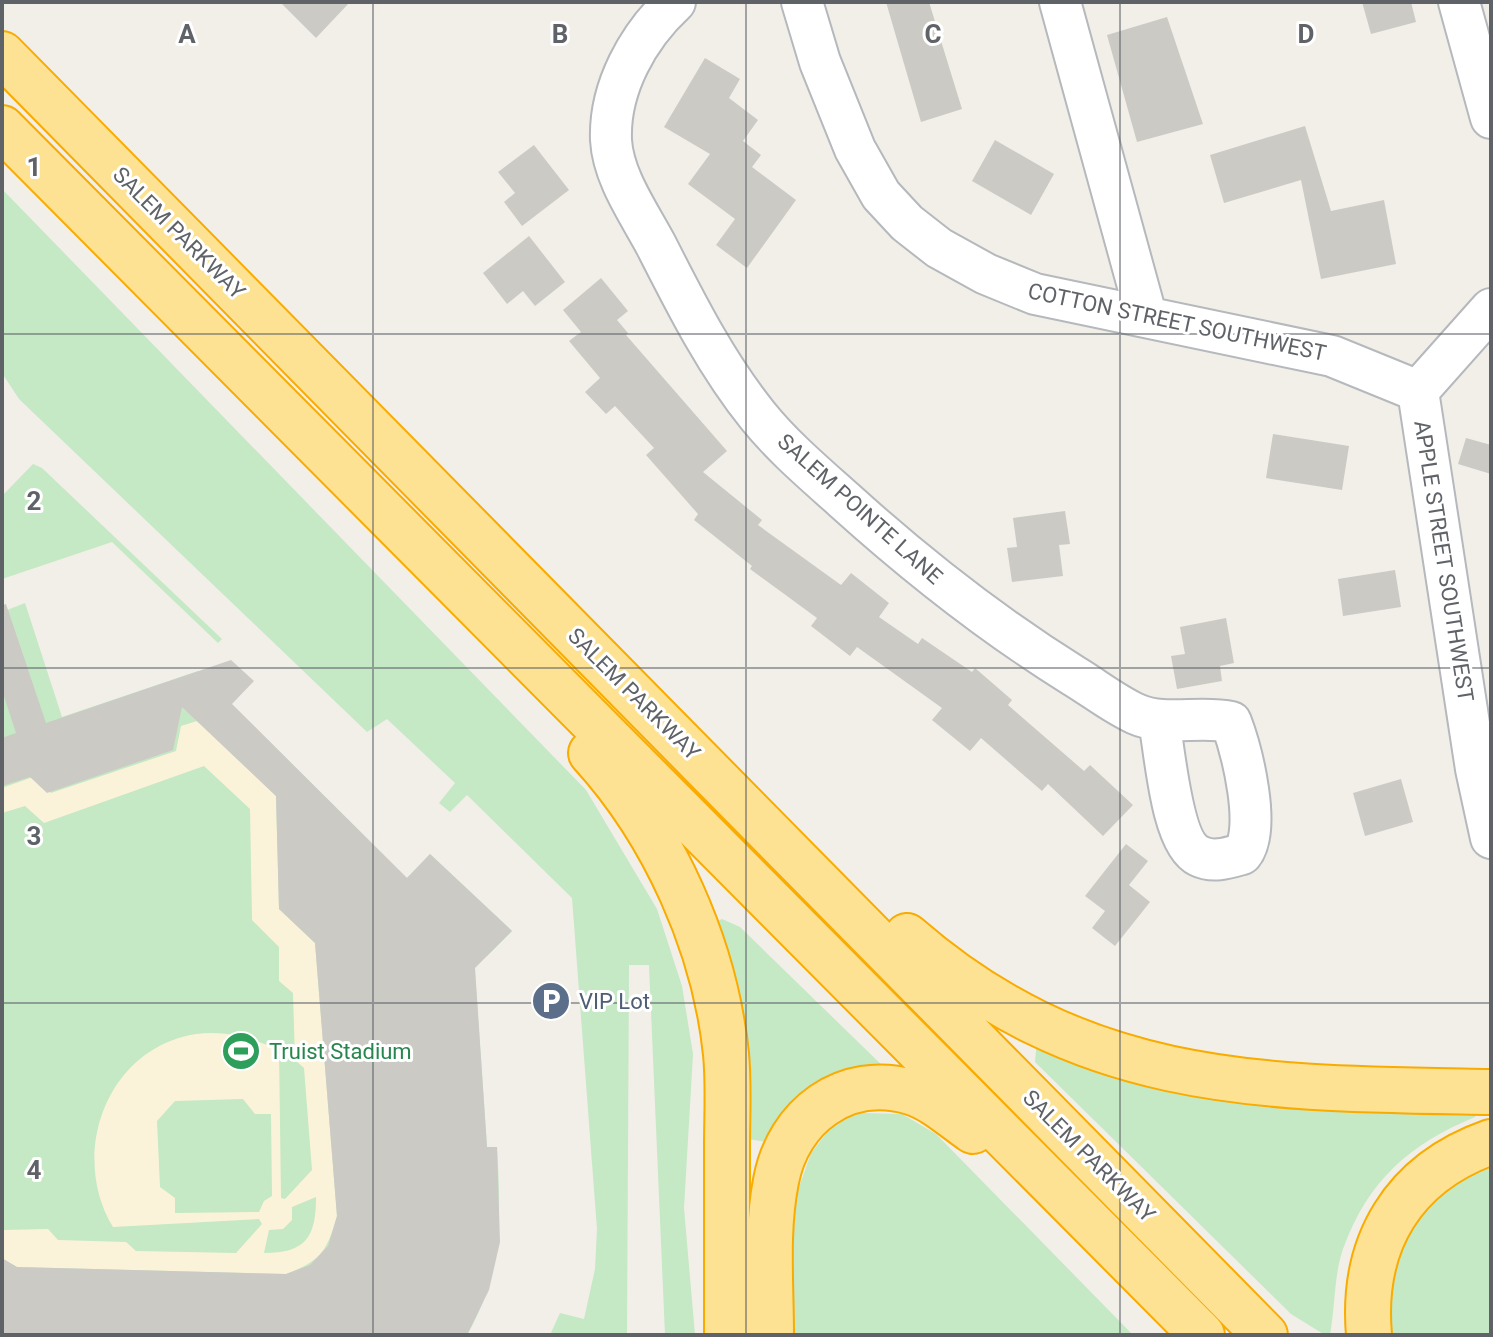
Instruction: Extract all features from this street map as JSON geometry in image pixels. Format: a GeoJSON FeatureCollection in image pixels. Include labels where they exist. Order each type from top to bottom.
{"type":"FeatureCollection","features":[{"type":"Feature","properties":{"kind":"highway","name":"SALEM PARKWAY"},"geometry":{"type":"LineString","coordinates":[[2,54],[1265,1335]]}},
{"type":"Feature","properties":{"kind":"highway","name":"SALEM PARKWAY"},"geometry":{"type":"LineString","coordinates":[[2,128],[481,606],[1202,1335]]}},
{"type":"Feature","properties":{"kind":"highway"},"geometry":{"type":"LineString","coordinates":[[481,606],[497,653],[602,765],[637,810],[682,897],[706,964],[726,1057],[727,1335]]}},
{"type":"Feature","properties":{"kind":"highway"},"geometry":{"type":"LineString","coordinates":[[709,770],[750,782],[893,924],[942,966],[995,1000],[1065,1037],[1150,1067],[1241,1083],[1491,1092]]}},
{"type":"Feature","properties":{"kind":"highway"},"geometry":{"type":"LineString","coordinates":[[771,1335],[771,1232],[776,1180],[782,1158],[804,1120],[834,1097],[871,1087],[913,1092],[1062,1194]]}},
{"type":"Feature","properties":{"kind":"highway"},"geometry":{"type":"LineString","coordinates":[[1369,1335],[1370,1272],[1382,1238],[1400,1207],[1413,1190],[1449,1161],[1491,1142]]}},
{"type":"Feature","properties":{"kind":"street","name":"SALEM POINTE LANE"},"geometry":{"type":"LineString","coordinates":[[675,2],[635,49],[624,73],[611,138],[615,165],[687,307],[728,376],[760,418],[796,456],[893,544],[1023,644],[1136,714],[1159,721]]}},
{"type":"Feature","properties":{"kind":"street","name":"COTTON STREET SOUTHWEST"},"geometry":{"type":"LineString","coordinates":[[802,2],[820,62],[855,149],[881,195],[907,223],[939,248],[986,274],[1035,294],[1332,356],[1418,391]]}},
{"type":"Feature","properties":{"kind":"street"},"geometry":{"type":"LineString","coordinates":[[1060,2],[1146,315]]}},
{"type":"Feature","properties":{"kind":"street"},"geometry":{"type":"LineString","coordinates":[[1459,2],[1491,118]]}},
{"type":"Feature","properties":{"kind":"street","name":"APPLE STREET SOUTHWEST"},"geometry":{"type":"LineString","coordinates":[[1491,309],[1418,391],[1478,690],[1491,838]]}},
{"type":"Feature","properties":{"kind":"green space"},"geometry":{"type":"Polygon","coordinates":[[[2,189],[586,790],[657,909],[682,986],[693,1054],[684,1208],[695,1335],[665,1335],[649,965],[629,965],[627,1335],[550,1335],[560,1313],[584,1319],[595,1269],[597,1229],[572,898],[467,795],[450,812],[439,803],[455,783],[387,719],[367,732],[19,399],[2,373],[2,189]]]}},
{"type":"Feature","properties":{"kind":"green space"},"geometry":{"type":"Polygon","coordinates":[[[33,464],[42,468],[222,639],[218,643],[112,542],[2,579],[2,496],[33,464]]]}},
{"type":"Feature","properties":{"kind":"green space","name":"Truist Stadium"},"geometry":{"type":"Polygon","coordinates":[[[25,603],[62,717],[198,671],[407,878],[430,854],[512,931],[487,956],[473,944],[487,1147],[497,1147],[499,1197],[493,1267],[479,1312],[467,1335],[2,1335],[2,612],[25,603]]]}},
{"type":"Feature","properties":{"kind":"green space"},"geometry":{"type":"Polygon","coordinates":[[[722,919],[740,927],[893,1076],[774,1143],[748,1139],[713,923],[722,919]]]}},
{"type":"Feature","properties":{"kind":"green space"},"geometry":{"type":"Polygon","coordinates":[[[1037,1040],[1478,1104],[1475,1117],[1411,1152],[1394,1167],[1365,1203],[1343,1249],[1330,1335],[1325,1335],[1291,1314],[1035,1062],[1037,1040]]]}},
{"type":"Feature","properties":{"kind":"green space"},"geometry":{"type":"Polygon","coordinates":[[[862,1113],[902,1114],[936,1134],[1133,1335],[791,1335],[788,1271],[796,1196],[811,1153],[836,1121],[862,1113]]]}},
{"type":"Feature","properties":{"kind":"green space"},"geometry":{"type":"Polygon","coordinates":[[[1491,1164],[1491,1335],[1391,1335],[1386,1277],[1404,1234],[1438,1191],[1491,1164]]]}},
{"type":"Feature","properties":{"kind":"sand"},"geometry":{"type":"Polygon","coordinates":[[[197,721],[276,796],[279,909],[315,943],[337,1216],[321,1253],[286,1274],[17,1267],[2,1259],[2,1230],[48,1229],[58,1240],[126,1242],[136,1251],[236,1253],[262,1224],[259,1219],[113,1227],[100,1199],[95,1168],[96,1138],[104,1109],[119,1082],[139,1060],[165,1043],[196,1034],[218,1033],[249,1039],[279,1050],[281,1198],[285,1199],[312,1170],[304,1068],[295,1060],[293,993],[279,981],[279,947],[252,920],[250,809],[204,766],[44,823],[25,806],[2,813],[2,788],[33,777],[51,793],[176,751],[181,726],[197,721]],[[243,1099],[175,1101],[157,1121],[160,1187],[175,1198],[175,1213],[259,1212],[264,1201],[272,1196],[271,1114],[255,1114],[243,1099]],[[316,1197],[292,1207],[292,1220],[283,1229],[269,1230],[264,1253],[290,1250],[306,1240],[314,1223],[316,1197]]]}},
{"type":"Feature","properties":{"kind":"building"},"geometry":{"type":"Polygon","coordinates":[[[280,2],[350,2],[316,38],[280,2]]]}},
{"type":"Feature","properties":{"kind":"building"},"geometry":{"type":"Polygon","coordinates":[[[886,2],[929,2],[962,109],[921,122],[886,2]]]}},
{"type":"Feature","properties":{"kind":"building"},"geometry":{"type":"Polygon","coordinates":[[[1362,2],[1411,2],[1416,22],[1371,34],[1362,2]]]}},
{"type":"Feature","properties":{"kind":"building"},"geometry":{"type":"Polygon","coordinates":[[[1167,17],[1203,124],[1137,142],[1107,35],[1167,17]]]}},
{"type":"Feature","properties":{"kind":"building"},"geometry":{"type":"Polygon","coordinates":[[[705,58],[740,79],[729,98],[758,120],[743,141],[761,155],[752,167],[796,200],[747,268],[716,245],[735,219],[688,184],[710,154],[664,127],[705,58]]]}},
{"type":"Feature","properties":{"kind":"building"},"geometry":{"type":"Polygon","coordinates":[[[1305,126],[1331,211],[1384,200],[1396,264],[1321,279],[1301,180],[1224,203],[1210,155],[1305,126]]]}},
{"type":"Feature","properties":{"kind":"building"},"geometry":{"type":"Polygon","coordinates":[[[995,140],[1054,174],[1031,215],[972,181],[995,140]]]}},
{"type":"Feature","properties":{"kind":"building"},"geometry":{"type":"Polygon","coordinates":[[[534,145],[569,190],[522,226],[504,202],[515,193],[498,172],[534,145]]]}},
{"type":"Feature","properties":{"kind":"building"},"geometry":{"type":"Polygon","coordinates":[[[529,236],[565,282],[535,306],[523,291],[507,304],[483,273],[529,236]]]}},
{"type":"Feature","properties":{"kind":"building"},"geometry":{"type":"Polygon","coordinates":[[[601,278],[628,311],[617,320],[628,333],[626,335],[727,451],[703,472],[762,520],[758,525],[841,585],[851,573],[889,603],[879,617],[918,644],[922,638],[972,672],[975,668],[1012,700],[1008,705],[1084,771],[1090,765],[1133,805],[1103,836],[1048,784],[1042,791],[981,738],[970,751],[932,720],[942,708],[857,647],[850,656],[811,626],[817,618],[750,569],[752,566],[694,520],[698,514],[646,455],[654,448],[615,406],[606,414],[585,392],[600,378],[569,341],[581,332],[563,310],[601,278]]]}},
{"type":"Feature","properties":{"kind":"building"},"geometry":{"type":"Polygon","coordinates":[[[1273,434],[1349,446],[1342,490],[1266,478],[1273,434]]]}},
{"type":"Feature","properties":{"kind":"building"},"geometry":{"type":"Polygon","coordinates":[[[1466,438],[1491,445],[1491,474],[1458,464],[1466,438]]]}},
{"type":"Feature","properties":{"kind":"building"},"geometry":{"type":"Polygon","coordinates":[[[1065,511],[1070,544],[1059,545],[1063,576],[1012,582],[1007,548],[1017,547],[1013,518],[1065,511]]]}},
{"type":"Feature","properties":{"kind":"building"},"geometry":{"type":"Polygon","coordinates":[[[1395,570],[1401,607],[1343,616],[1338,579],[1395,570]]]}},
{"type":"Feature","properties":{"kind":"building"},"geometry":{"type":"Polygon","coordinates":[[[6,604],[46,723],[231,660],[254,681],[232,704],[407,878],[430,854],[512,931],[475,968],[487,1147],[497,1147],[500,1242],[489,1290],[467,1335],[2,1335],[2,1258],[17,1267],[286,1274],[310,1265],[328,1246],[337,1216],[315,943],[279,909],[276,796],[182,707],[173,750],[47,793],[30,777],[2,786],[2,738],[16,733],[2,690],[2,605],[6,604]]]}},
{"type":"Feature","properties":{"kind":"building"},"geometry":{"type":"Polygon","coordinates":[[[1226,618],[1234,663],[1220,666],[1222,681],[1177,689],[1171,656],[1185,654],[1180,627],[1226,618]]]}},
{"type":"Feature","properties":{"kind":"building"},"geometry":{"type":"Polygon","coordinates":[[[1401,779],[1413,822],[1365,836],[1353,793],[1401,779]]]}},
{"type":"Feature","properties":{"kind":"building"},"geometry":{"type":"Polygon","coordinates":[[[1126,844],[1148,861],[1129,885],[1150,902],[1115,946],[1092,928],[1105,911],[1085,896],[1126,844]]]}},
{"type":"Feature","properties":{"kind":"place","name":"VIP Lot"},"geometry":{"type":"Point","coordinates":[551,1001]}},
{"type":"Feature","properties":{"kind":"place","name":"Truist Stadium"},"geometry":{"type":"Point","coordinates":[241,1051]}}]}
